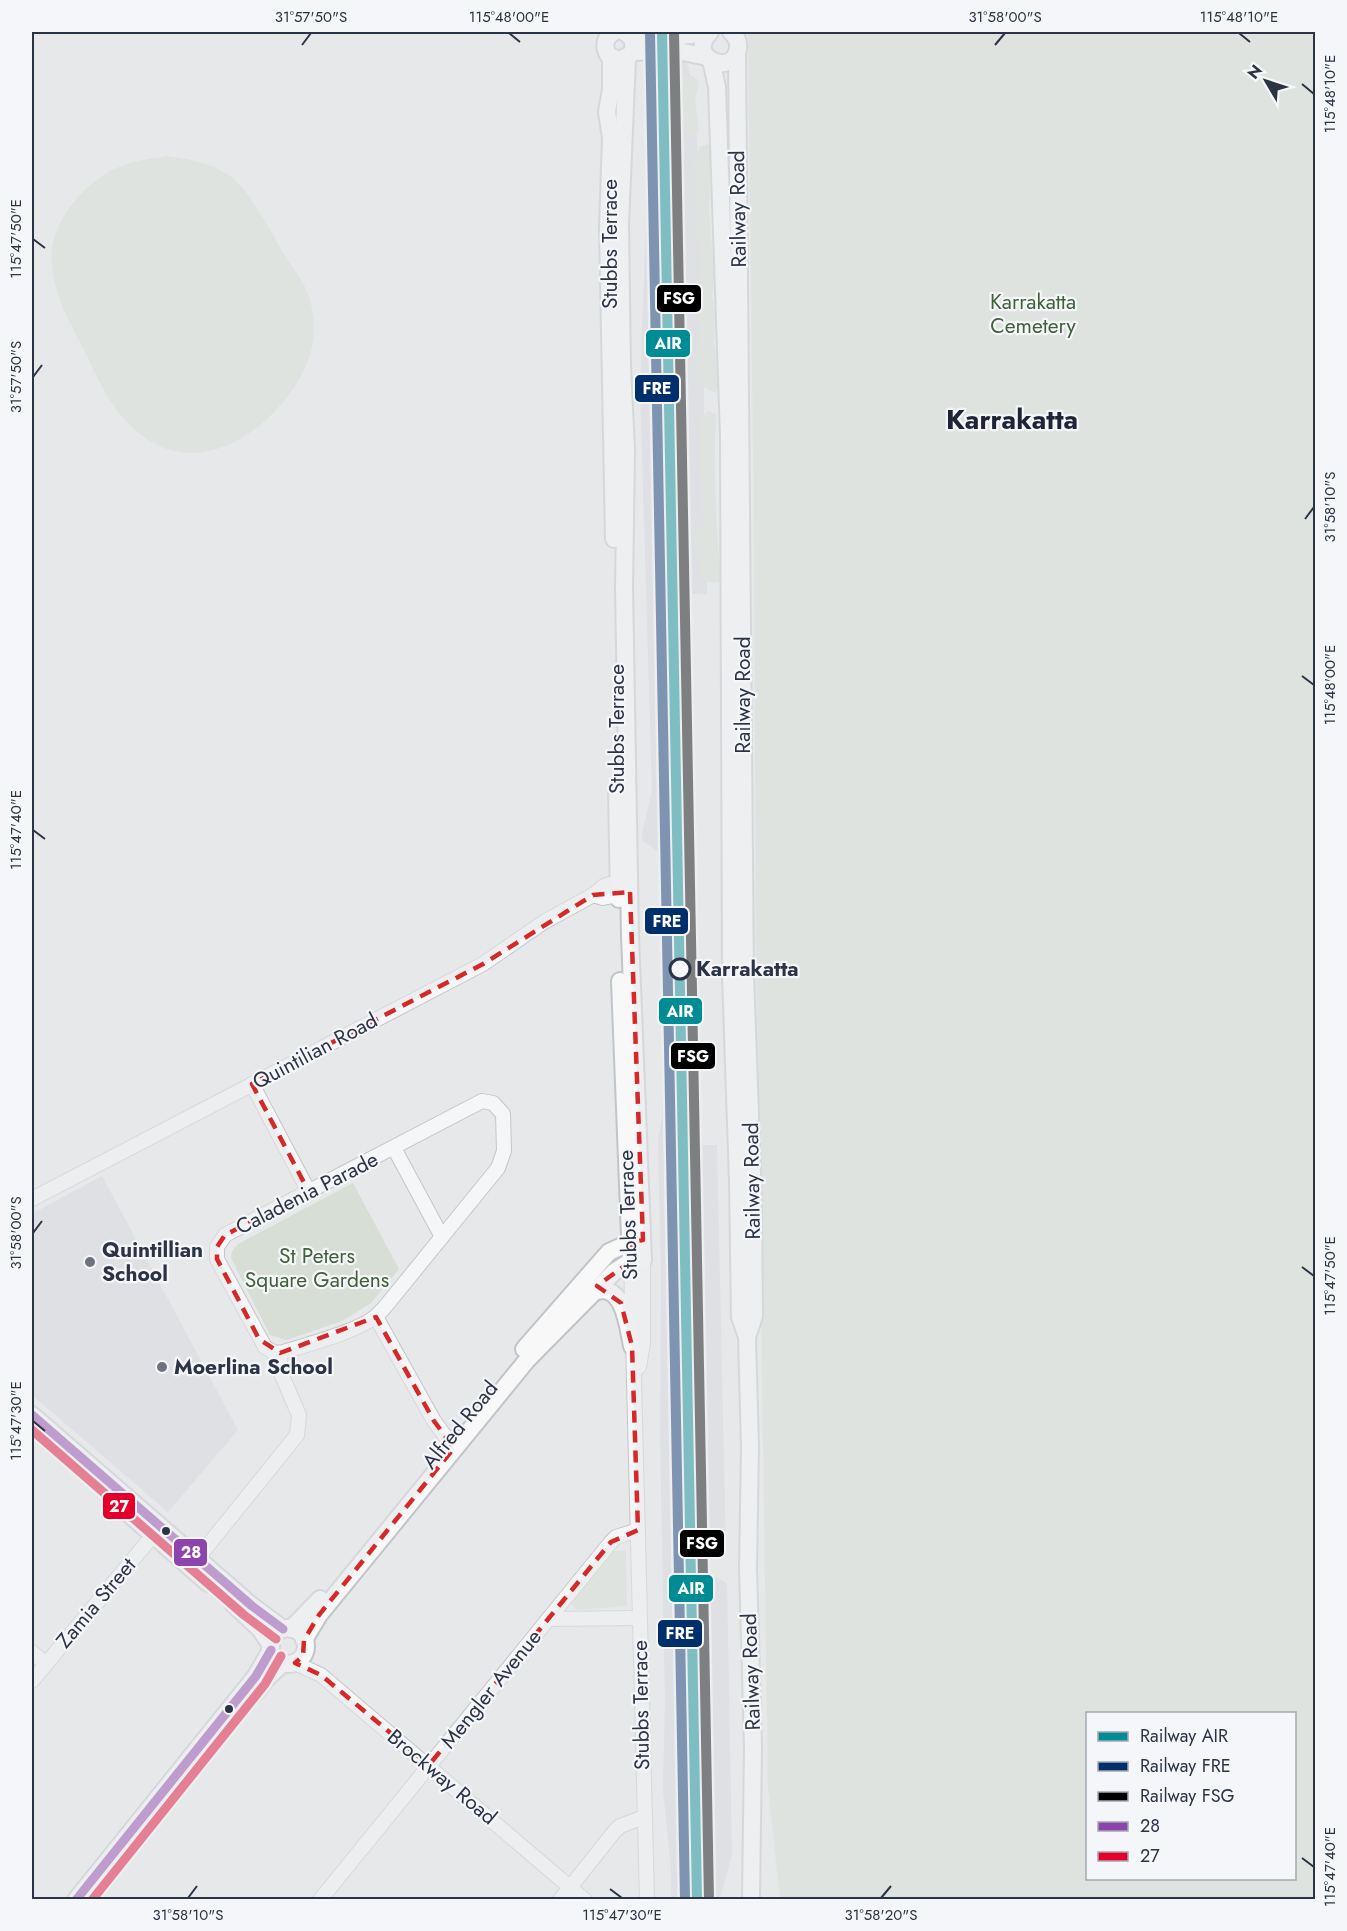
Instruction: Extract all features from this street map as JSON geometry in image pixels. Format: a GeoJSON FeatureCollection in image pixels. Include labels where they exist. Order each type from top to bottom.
{"type":"FeatureCollection","features":[{"type":"Feature","properties":{"kind":"main road"},"geometry":{"type":"LineString","coordinates":[[621,40],[709,32]]}},
{"type":"Feature","properties":{"kind":"main road","name":"Railway Road"},"geometry":{"type":"LineString","coordinates":[[709,32],[703,42],[704,52],[709,59],[717,87],[729,436],[731,976],[740,1317],[747,1337],[750,1447],[748,1568],[753,1746],[751,1899]]}},
{"type":"Feature","properties":{"kind":"main road","name":"Railway Road"},"geometry":{"type":"LineString","coordinates":[[733,32],[738,42],[745,986],[753,1198],[754,1316],[747,1337]]}},
{"type":"Feature","properties":{"kind":"main road"},"geometry":{"type":"LineString","coordinates":[[621,40],[674,50],[716,63],[726,62],[737,52]]}},
{"type":"Feature","properties":{"kind":"main road","name":"Stubbs Terrace"},"geometry":{"type":"LineString","coordinates":[[621,40],[607,112],[611,138],[608,227],[609,367],[624,888],[621,1029],[637,1261]]}},
{"type":"Feature","properties":{"kind":"main road","name":"Alfred Road"},"geometry":{"type":"LineString","coordinates":[[76,1899],[256,1676],[271,1647],[274,1635],[293,1633],[319,1615],[531,1340],[609,1252],[637,1241]]}},
{"type":"Feature","properties":{"kind":"main road","name":"Alfred Road"},"geometry":{"type":"LineString","coordinates":[[451,1444],[527,1360],[614,1272],[637,1261]]}},
{"type":"Feature","properties":{"kind":"main road"},"geometry":{"type":"LineString","coordinates":[[594,1292],[605,1290],[621,1303],[632,1346]]}},
{"type":"Feature","properties":{"kind":"main road"},"geometry":{"type":"LineString","coordinates":[[32,1415],[194,1563],[246,1615],[271,1647],[275,1658],[289,1663]]}},
{"type":"Feature","properties":{"kind":"main road"},"geometry":{"type":"LineString","coordinates":[[32,1430],[157,1530]]}},
{"type":"Feature","properties":{"kind":"main road"},"geometry":{"type":"LineString","coordinates":[[194,1563],[258,1611],[293,1633]]}},
{"type":"Feature","properties":{"kind":"main road","name":"Alfred Road"},"geometry":{"type":"LineString","coordinates":[[88,1899],[266,1679],[303,1656],[306,1645],[293,1633]]}},
{"type":"Feature","properties":{"kind":"main road"},"geometry":{"type":"LineString","coordinates":[[752,1879],[756,1899]]}},
{"type":"Feature","properties":{"kind":"street","name":"Quintilian Road"},"geometry":{"type":"LineString","coordinates":[[32,1199],[483,964],[544,922],[593,895],[603,898],[624,888]]}},
{"type":"Feature","properties":{"kind":"street"},"geometry":{"type":"LineString","coordinates":[[252,1084],[309,1192]]}},
{"type":"Feature","properties":{"kind":"street","name":"Caladenia Parade"},"geometry":{"type":"LineString","coordinates":[[482,1101],[493,1103],[503,1114],[504,1151],[498,1167],[376,1317],[361,1325],[280,1353],[273,1352],[259,1339],[217,1260],[217,1247],[225,1235],[309,1192],[482,1101]]}},
{"type":"Feature","properties":{"kind":"street"},"geometry":{"type":"LineString","coordinates":[[394,1148],[442,1237]]}},
{"type":"Feature","properties":{"kind":"street","name":"Stubbs Terrace"},"geometry":{"type":"LineString","coordinates":[[637,1261],[632,1346],[647,1899]]}},
{"type":"Feature","properties":{"kind":"street","name":"Stubbs Terrace"},"geometry":{"type":"LineString","coordinates":[[635,1402],[642,1343],[637,1261]]}},
{"type":"Feature","properties":{"kind":"street"},"geometry":{"type":"LineString","coordinates":[[376,1317],[434,1421],[451,1444]]}},
{"type":"Feature","properties":{"kind":"street"},"geometry":{"type":"LineString","coordinates":[[194,1563],[297,1435],[299,1415],[280,1371],[280,1353]]}},
{"type":"Feature","properties":{"kind":"street","name":"Zamia Street"},"geometry":{"type":"LineString","coordinates":[[32,1681],[157,1530]]}},
{"type":"Feature","properties":{"kind":"street","name":"Mengler Avenue"},"geometry":{"type":"LineString","coordinates":[[320,1899],[616,1537],[638,1530]]}},
{"type":"Feature","properties":{"kind":"street","name":"Mengler Avenue"},"geometry":{"type":"LineString","coordinates":[[548,1618],[639,1618]]}},
{"type":"Feature","properties":{"kind":"street"},"geometry":{"type":"LineString","coordinates":[[32,1652],[46,1664]]}},
{"type":"Feature","properties":{"kind":"street","name":"Brockway Road"},"geometry":{"type":"LineString","coordinates":[[289,1663],[321,1675],[585,1899]]}},
{"type":"Feature","properties":{"kind":"street"},"geometry":{"type":"LineString","coordinates":[[560,1899],[620,1826],[644,1817]]}},
{"type":"Feature","properties":{"kind":"highlighted area"},"geometry":{"type":"Polygon","coordinates":[[[630,892],[643,1240],[631,1242],[631,1261],[597,1286],[621,1303],[632,1346],[638,1530],[611,1542],[429,1765],[321,1675],[295,1663],[303,1656],[304,1640],[319,1615],[454,1448],[434,1421],[376,1317],[280,1353],[259,1339],[217,1259],[217,1247],[225,1235],[309,1192],[252,1084],[483,964],[593,895],[630,892]]]}},
{"type":"Feature","properties":{"kind":"shaded area"},"geometry":{"type":"Polygon","coordinates":[[[653,57],[682,58],[688,66],[694,95],[701,207],[707,594],[688,594],[689,901],[681,901],[684,1068],[692,1068],[695,1082],[696,1145],[717,1145],[726,1554],[705,1556],[706,1578],[715,1577],[727,1583],[732,1854],[720,1899],[707,1899],[706,1827],[699,1827],[699,1899],[688,1899],[687,1827],[678,1828],[680,1899],[671,1899],[671,1869],[663,1789],[665,1700],[658,1139],[662,1119],[662,1069],[673,1068],[670,902],[661,902],[660,853],[643,841],[642,834],[652,790],[640,388],[648,165],[649,59],[653,57]]]}},
{"type":"Feature","properties":{"kind":"shaded area"},"geometry":{"type":"Polygon","coordinates":[[[102,1176],[238,1430],[168,1512],[32,1395],[32,1214],[102,1176]]]}},
{"type":"Feature","properties":{"kind":"green space","name":"Karrakatta Cemetery"},"geometry":{"type":"Polygon","coordinates":[[[748,32],[1315,32],[1315,1899],[780,1899],[768,1788],[756,972],[748,32]]]}},
{"type":"Feature","properties":{"kind":"green space"},"geometry":{"type":"Polygon","coordinates":[[[680,76],[693,76],[699,82],[695,99],[699,132],[677,144],[674,136],[682,125],[677,94],[680,76]]]}},
{"type":"Feature","properties":{"kind":"green space"},"geometry":{"type":"Polygon","coordinates":[[[709,144],[711,156],[709,205],[714,276],[712,297],[716,317],[714,342],[719,378],[716,393],[697,383],[699,244],[693,232],[696,223],[694,158],[701,146],[709,144]]]}},
{"type":"Feature","properties":{"kind":"green space"},"geometry":{"type":"Polygon","coordinates":[[[167,156],[205,164],[235,180],[258,211],[304,285],[310,299],[313,319],[314,336],[308,360],[288,396],[253,431],[232,443],[210,451],[187,453],[164,448],[141,435],[122,417],[101,385],[69,319],[56,288],[52,266],[54,237],[67,211],[87,188],[117,168],[138,161],[167,156]]]}},
{"type":"Feature","properties":{"kind":"green space"},"geometry":{"type":"Polygon","coordinates":[[[708,411],[716,414],[715,498],[721,582],[704,582],[693,538],[703,525],[699,420],[708,411]]]}},
{"type":"Feature","properties":{"kind":"green space","name":"St Peters Square Gardens"},"geometry":{"type":"Polygon","coordinates":[[[353,1183],[399,1269],[371,1303],[342,1321],[286,1340],[270,1335],[231,1258],[232,1251],[238,1244],[353,1183]]]}},
{"type":"Feature","properties":{"kind":"green space"},"geometry":{"type":"Polygon","coordinates":[[[612,1551],[626,1551],[627,1606],[576,1610],[569,1601],[612,1551]]]}},
{"type":"Feature","properties":{"kind":"rail line","name":"FRE"},"geometry":{"type":"LineString","coordinates":[[650,32],[685,1900]]}},
{"type":"Feature","properties":{"kind":"rail line","name":"AIR"},"geometry":{"type":"LineString","coordinates":[[662,32],[697,1900]]}},
{"type":"Feature","properties":{"kind":"rail line","name":"FSG"},"geometry":{"type":"LineString","coordinates":[[674,32],[709,1900]]}},
{"type":"Feature","properties":{"kind":"transit line","name":"28"},"geometry":{"type":"LineString","coordinates":[[32,1415],[252,1606],[283,1629]]}},
{"type":"Feature","properties":{"kind":"transit line","name":"27"},"geometry":{"type":"LineString","coordinates":[[32,1430],[244,1615],[276,1639]]}},
{"type":"Feature","properties":{"kind":"transit line","name":"28"},"geometry":{"type":"LineString","coordinates":[[76,1900],[256,1676],[271,1650]]}},
{"type":"Feature","properties":{"kind":"transit line","name":"27"},"geometry":{"type":"LineString","coordinates":[[92,1900],[265,1684],[281,1656]]}},
{"type":"Feature","properties":{"kind":"place","name":"Karrakatta"},"geometry":{"type":"Point","coordinates":[680,969]}},
{"type":"Feature","properties":{"kind":"place","name":"Quintillian School"},"geometry":{"type":"Point","coordinates":[90,1262]}},
{"type":"Feature","properties":{"kind":"place","name":"Moerlina School"},"geometry":{"type":"Point","coordinates":[162,1367]}},
{"type":"Feature","properties":{"kind":"district","name":"Karrakatta"},"geometry":{"type":"Point","coordinates":[1012,419]}}]}
